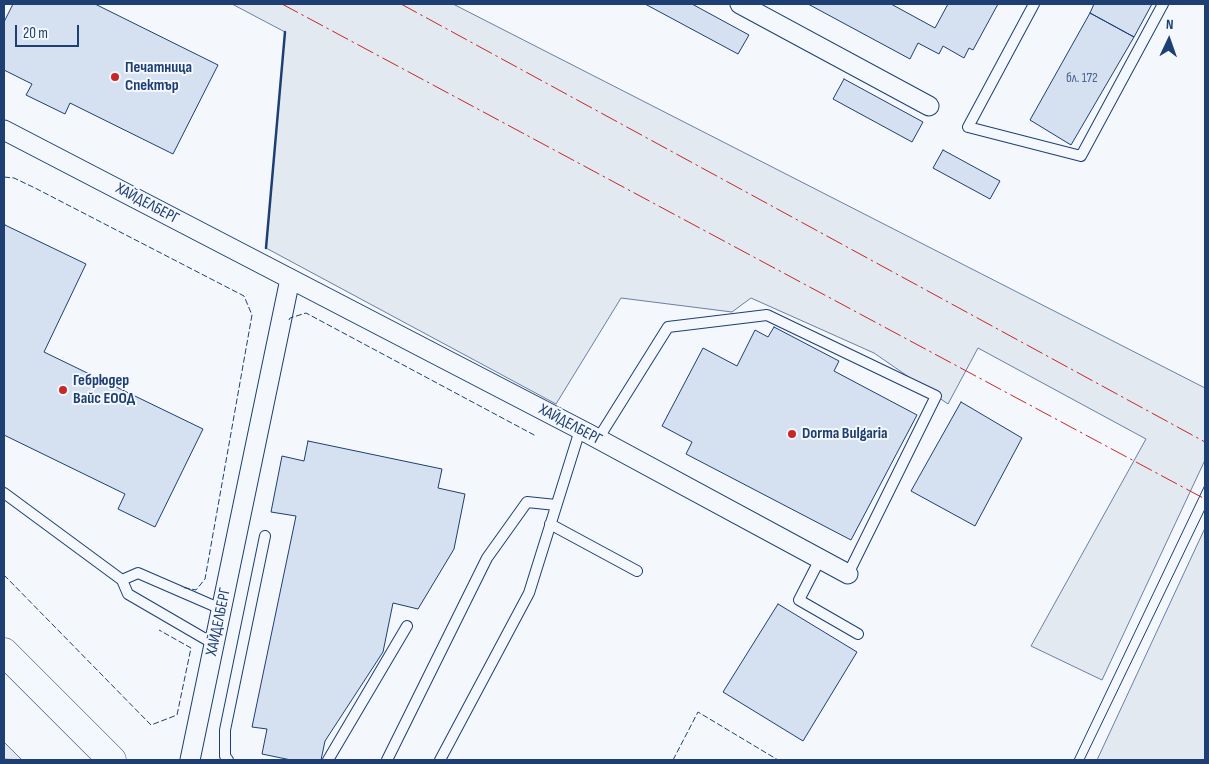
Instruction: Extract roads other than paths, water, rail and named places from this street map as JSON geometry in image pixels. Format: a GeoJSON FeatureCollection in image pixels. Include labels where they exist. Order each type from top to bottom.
{"type":"FeatureCollection","features":[{"type":"Feature","properties":{"kind":"main road"},"geometry":{"type":"LineString","coordinates":[[4,652],[112,760]]}},
{"type":"Feature","properties":{"kind":"street"},"geometry":{"type":"LineString","coordinates":[[740,4],[929,106]]}},
{"type":"Feature","properties":{"kind":"street","name":"ХАЙДЕЛБЕРГ"},"geometry":{"type":"LineString","coordinates":[[4,130],[598,439],[848,574]]}},
{"type":"Feature","properties":{"kind":"street","name":"ХАЙДЕЛБЕРГ"},"geometry":{"type":"LineString","coordinates":[[190,760],[290,279]]}},
{"type":"Feature","properties":{"kind":"lane"},"geometry":{"type":"LineString","coordinates":[[1034,4],[968,127],[1081,156],[1163,4]]}},
{"type":"Feature","properties":{"kind":"lane"},"geometry":{"type":"LineString","coordinates":[[598,439],[668,327],[767,315],[936,396],[848,574]]}},
{"type":"Feature","properties":{"kind":"lane"},"geometry":{"type":"LineString","coordinates":[[440,760],[528,593],[580,430]]}},
{"type":"Feature","properties":{"kind":"lane"},"geometry":{"type":"LineString","coordinates":[[4,493],[122,580],[128,594],[214,644]]}},
{"type":"Feature","properties":{"kind":"lane"},"geometry":{"type":"LineString","coordinates":[[387,760],[487,558],[527,502],[556,506]]}},
{"type":"Feature","properties":{"kind":"lane"},"geometry":{"type":"LineString","coordinates":[[550,524],[637,571]]}},
{"type":"Feature","properties":{"kind":"lane"},"geometry":{"type":"LineString","coordinates":[[228,760],[224,756],[225,730],[264,536]]}},
{"type":"Feature","properties":{"kind":"lane"},"geometry":{"type":"LineString","coordinates":[[820,559],[799,600],[858,634]]}},
{"type":"Feature","properties":{"kind":"lane"},"geometry":{"type":"LineString","coordinates":[[122,580],[138,573],[221,609]]}},
{"type":"Feature","properties":{"kind":"lane"},"geometry":{"type":"LineString","coordinates":[[328,760],[407,626]]}},
{"type":"Feature","properties":{"kind":"tram line"},"geometry":{"type":"LineString","coordinates":[[1074,760],[1205,485]]}},
{"type":"Feature","properties":{"kind":"tram line"},"geometry":{"type":"LineString","coordinates":[[1084,760],[1205,509]]}},
{"type":"Feature","properties":{"kind":"place","name":"Печатница Спектър"},"geometry":{"type":"Point","coordinates":[115,77]}},
{"type":"Feature","properties":{"kind":"place","name":"Гебрюдер Вайс ЕООД"},"geometry":{"type":"Point","coordinates":[63,390]}},
{"type":"Feature","properties":{"kind":"place","name":"Dorma Bulgaria"},"geometry":{"type":"Point","coordinates":[792,434]}}]}
